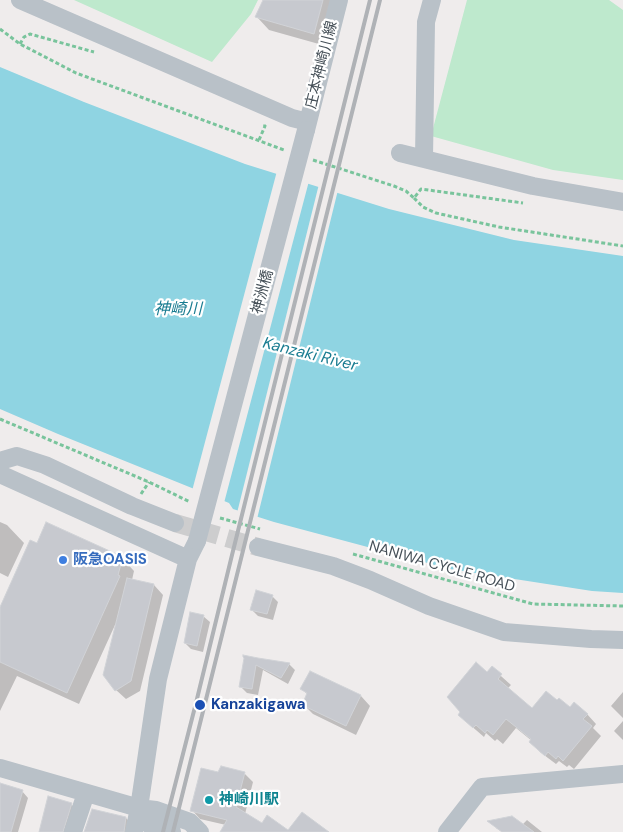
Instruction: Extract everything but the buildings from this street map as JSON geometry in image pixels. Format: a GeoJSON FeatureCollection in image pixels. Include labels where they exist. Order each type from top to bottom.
{"type":"FeatureCollection","features":[{"type":"Feature","properties":{"kind":"street"},"geometry":{"type":"LineString","coordinates":[[20,0],[292,118],[306,126]]}},
{"type":"Feature","properties":{"kind":"street","name":"庄本神崎川線"},"geometry":{"type":"LineString","coordinates":[[306,126],[339,0]]}},
{"type":"Feature","properties":{"kind":"street"},"geometry":{"type":"LineString","coordinates":[[424,159],[426,22],[432,0]]}},
{"type":"Feature","properties":{"kind":"street","name":"神洲橋"},"geometry":{"type":"LineString","coordinates":[[134,832],[158,679],[188,559],[198,541],[306,126]]}},
{"type":"Feature","properties":{"kind":"street"},"geometry":{"type":"LineString","coordinates":[[400,154],[533,186],[623,202]]}},
{"type":"Feature","properties":{"kind":"street"},"geometry":{"type":"LineString","coordinates":[[0,460],[17,456],[45,466],[132,506],[175,523]]}},
{"type":"Feature","properties":{"kind":"street"},"geometry":{"type":"LineString","coordinates":[[0,474],[188,559]]}},
{"type":"Feature","properties":{"kind":"street"},"geometry":{"type":"LineString","coordinates":[[258,547],[333,566],[429,606],[504,632],[623,640]]}},
{"type":"Feature","properties":{"kind":"street"},"geometry":{"type":"LineString","coordinates":[[0,768],[139,808],[156,810],[190,822],[200,832]]}},
{"type":"Feature","properties":{"kind":"street"},"geometry":{"type":"LineString","coordinates":[[447,832],[482,787],[623,774]]}},
{"type":"Feature","properties":{"kind":"street"},"geometry":{"type":"LineString","coordinates":[[73,832],[86,792]]}},
{"type":"Feature","properties":{"kind":"street"},"geometry":{"type":"LineString","coordinates":[[139,808],[152,826],[172,832]]}},
{"type":"Feature","properties":{"kind":"path"},"geometry":{"type":"LineString","coordinates":[[259,123],[265,126],[259,140]]}},
{"type":"Feature","properties":{"kind":"path"},"geometry":{"type":"LineString","coordinates":[[414,198],[423,207],[436,212],[499,228],[623,246]]}},
{"type":"Feature","properties":{"kind":"path"},"geometry":{"type":"LineString","coordinates":[[0,419],[149,482],[186,500]]}},
{"type":"Feature","properties":{"kind":"path"},"geometry":{"type":"LineString","coordinates":[[258,529],[267,531]]}},
{"type":"Feature","properties":{"kind":"path","name":"NANIWA CYCLE ROAD"},"geometry":{"type":"LineString","coordinates":[[347,552],[533,604],[623,606]]}},
{"type":"Feature","properties":{"kind":"green space"},"geometry":{"type":"Polygon","coordinates":[[[74,0],[258,0],[251,14],[212,62],[74,0]]]}},
{"type":"Feature","properties":{"kind":"green space"},"geometry":{"type":"Polygon","coordinates":[[[467,0],[609,0],[623,10],[623,180],[553,170],[431,136],[467,0]]]}},
{"type":"Feature","properties":{"kind":"water"},"geometry":{"type":"Polygon","coordinates":[[[0,67],[84,102],[245,164],[389,209],[514,240],[623,256],[623,593],[592,591],[450,569],[274,522],[233,509],[229,503],[0,409],[0,67]]]}},
{"type":"Feature","properties":{"kind":"pier"},"geometry":{"type":"Polygon","coordinates":[[[277,171],[309,181],[224,503],[192,491],[277,171]]]}},
{"type":"Feature","properties":{"kind":"pier"},"geometry":{"type":"Polygon","coordinates":[[[319,184],[338,190],[257,519],[237,513],[319,184]]]}},
{"type":"Feature","properties":{"kind":"tunnel"},"geometry":{"type":"LineString","coordinates":[[175,523],[258,547]]}},
{"type":"Feature","properties":{"kind":"railway"},"geometry":{"type":"LineString","coordinates":[[163,832],[370,0]]}},
{"type":"Feature","properties":{"kind":"railway"},"geometry":{"type":"LineString","coordinates":[[173,832],[380,0]]}},
{"type":"Feature","properties":{"kind":"place","name":"阪急OASIS"},"geometry":{"type":"Point","coordinates":[63,560]}},
{"type":"Feature","properties":{"kind":"place","name":"Kanzakigawa"},"geometry":{"type":"Point","coordinates":[200,705]}},
{"type":"Feature","properties":{"kind":"place","name":"神崎川駅"},"geometry":{"type":"Point","coordinates":[209,800]}},
{"type":"Feature","properties":{"kind":"water label","name":"神崎川"},"geometry":{"type":"Point","coordinates":[178,310]}},
{"type":"Feature","properties":{"kind":"water label","name":"Kanzaki River"},"geometry":{"type":"Point","coordinates":[310,355]}}]}
